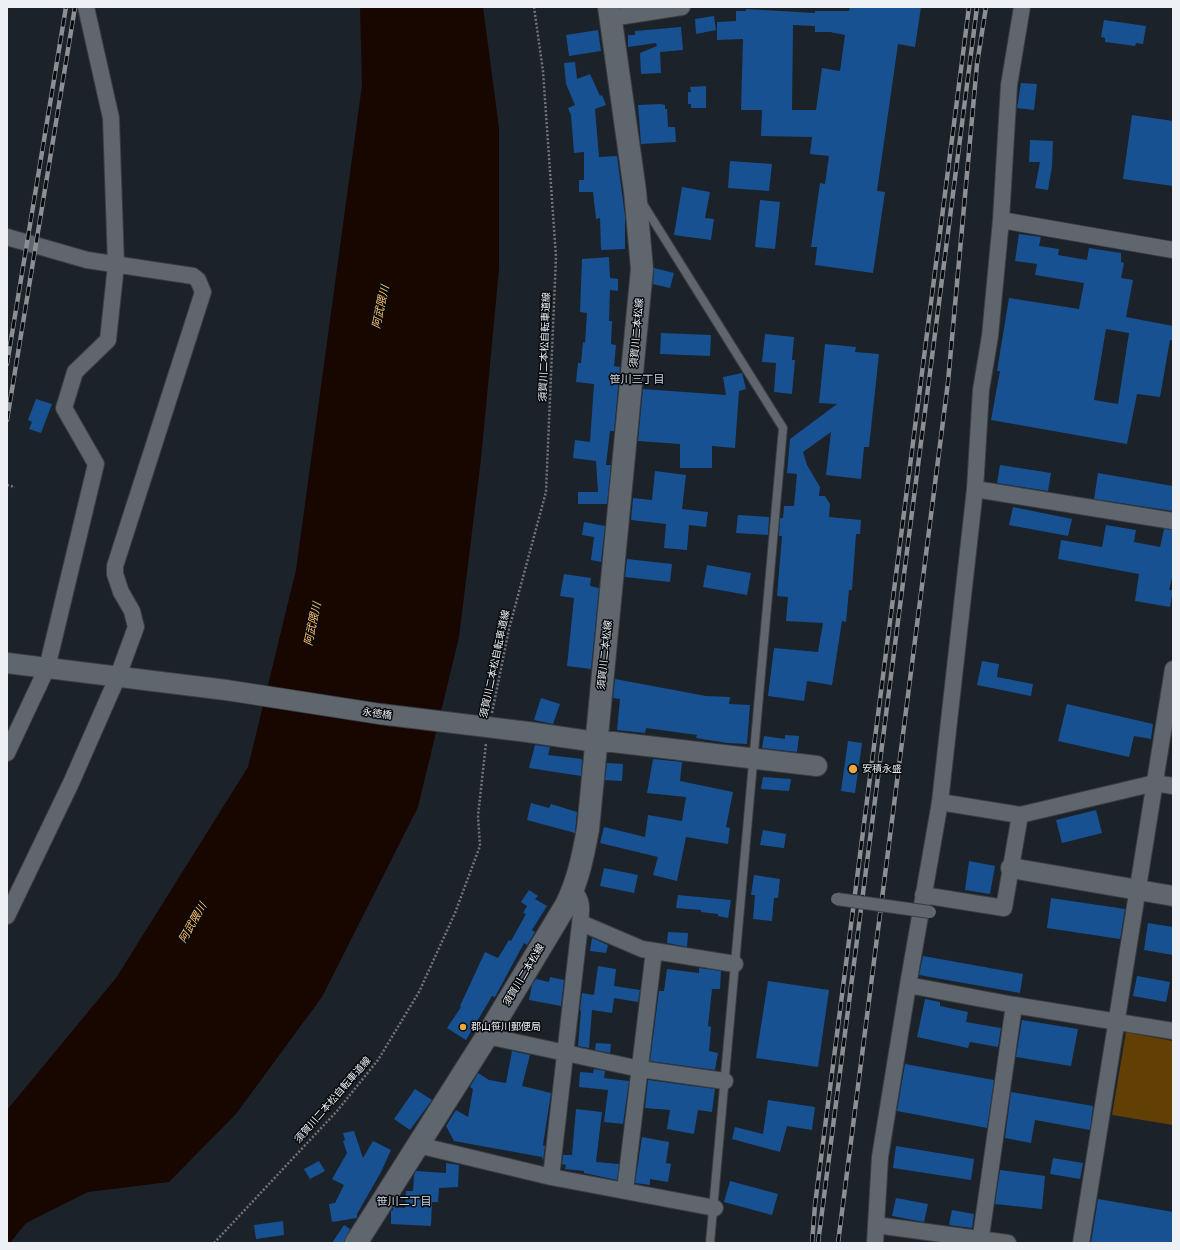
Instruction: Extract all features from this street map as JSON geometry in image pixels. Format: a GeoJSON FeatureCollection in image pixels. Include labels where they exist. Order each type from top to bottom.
{"type":"FeatureCollection","features":[{"type":"Feature","properties":{"kind":"main road","name":"須賀川二本松線"},"geometry":{"type":"LineString","coordinates":[[356,1243],[487,1036],[573,891],[580,872],[588,829],[641,277],[635,191],[610,13]]}},
{"type":"Feature","properties":{"kind":"street"},"geometry":{"type":"LineString","coordinates":[[7,754],[47,668],[96,464],[64,408],[75,372],[108,340],[116,265],[111,118],[86,7]]}},
{"type":"Feature","properties":{"kind":"street"},"geometry":{"type":"LineString","coordinates":[[610,13],[682,7]]}},
{"type":"Feature","properties":{"kind":"street"},"geometry":{"type":"LineString","coordinates":[[875,1243],[880,1157],[923,895],[940,802],[975,489],[981,390],[990,336],[1001,220],[1009,85],[1022,7]]}},
{"type":"Feature","properties":{"kind":"street"},"geometry":{"type":"LineString","coordinates":[[1001,220],[1173,250]]}},
{"type":"Feature","properties":{"kind":"street"},"geometry":{"type":"LineString","coordinates":[[7,237],[86,260],[193,276],[198,280],[203,292],[115,566],[115,574],[119,586],[132,611],[136,627],[118,676],[71,783],[7,916]]}},
{"type":"Feature","properties":{"kind":"street"},"geometry":{"type":"LineString","coordinates":[[975,489],[1173,521]]}},
{"type":"Feature","properties":{"kind":"street","name":"永徳橋"},"geometry":{"type":"LineString","coordinates":[[7,663],[226,690],[380,714],[596,742],[621,743],[817,766]]}},
{"type":"Feature","properties":{"kind":"street"},"geometry":{"type":"LineString","coordinates":[[1080,1243],[1173,669]]}},
{"type":"Feature","properties":{"kind":"street"},"geometry":{"type":"LineString","coordinates":[[940,802],[1020,814],[1155,783],[1173,786]]}},
{"type":"Feature","properties":{"kind":"street"},"geometry":{"type":"LineString","coordinates":[[923,895],[1004,908],[1020,814]]}},
{"type":"Feature","properties":{"kind":"street"},"geometry":{"type":"LineString","coordinates":[[1011,868],[1173,896]]}},
{"type":"Feature","properties":{"kind":"street"},"geometry":{"type":"LineString","coordinates":[[551,1177],[580,924],[581,902],[580,898],[573,891]]}},
{"type":"Feature","properties":{"kind":"street"},"geometry":{"type":"LineString","coordinates":[[837,900],[930,912]]}},
{"type":"Feature","properties":{"kind":"street"},"geometry":{"type":"LineString","coordinates":[[580,924],[586,925],[642,949],[735,964]]}},
{"type":"Feature","properties":{"kind":"street"},"geometry":{"type":"LineString","coordinates":[[625,1190],[654,951]]}},
{"type":"Feature","properties":{"kind":"street"},"geometry":{"type":"LineString","coordinates":[[908,985],[1014,1006],[1116,1021],[1173,1032]]}},
{"type":"Feature","properties":{"kind":"street"},"geometry":{"type":"LineString","coordinates":[[980,1241],[1014,1006]]}},
{"type":"Feature","properties":{"kind":"street"},"geometry":{"type":"LineString","coordinates":[[487,1036],[640,1069],[725,1081]]}},
{"type":"Feature","properties":{"kind":"street"},"geometry":{"type":"LineString","coordinates":[[418,1145],[551,1177],[714,1208]]}},
{"type":"Feature","properties":{"kind":"street"},"geometry":{"type":"LineString","coordinates":[[876,1225],[980,1241],[1008,1243]]}},
{"type":"Feature","properties":{"kind":"lane"},"geometry":{"type":"LineString","coordinates":[[635,191],[783,428],[752,758],[710,1243]]}},
{"type":"Feature","properties":{"kind":"path","name":"須賀川二本松自転車道線"},"geometry":{"type":"LineString","coordinates":[[491,719],[509,629],[546,492],[556,257],[542,71],[534,7]]}},
{"type":"Feature","properties":{"kind":"path"},"geometry":{"type":"LineString","coordinates":[[7,485],[15,487]]}},
{"type":"Feature","properties":{"kind":"path","name":"須賀川二本松自転車道線"},"geometry":{"type":"LineString","coordinates":[[214,1243],[336,1111],[378,1060],[419,992],[455,913],[480,846],[478,816],[486,741]]}},
{"type":"Feature","properties":{"kind":"shaded area"},"geometry":{"type":"Polygon","coordinates":[[[1126,1032],[1173,1041],[1173,1125],[1112,1115],[1126,1032]]]}},
{"type":"Feature","properties":{"kind":"water","name":"阿武隈川"},"geometry":{"type":"Polygon","coordinates":[[[360,7],[483,7],[499,128],[499,269],[481,459],[459,637],[418,807],[322,997],[236,1114],[169,1182],[88,1192],[26,1223],[10,1243],[7,1243],[7,1110],[116,978],[248,767],[296,570],[362,85],[360,7]]]}},
{"type":"Feature","properties":{"kind":"building"},"geometry":{"type":"Polygon","coordinates":[[[850,7],[921,7],[915,47],[898,44],[877,191],[885,192],[873,273],[815,265],[817,247],[811,247],[820,183],[825,184],[829,156],[810,154],[812,137],[761,136],[762,110],[741,110],[743,39],[717,40],[717,22],[736,21],[736,11],[746,11],[746,9],[815,13],[815,11],[849,11],[850,7]],[[793,25],[792,110],[816,110],[822,68],[840,71],[845,35],[830,32],[815,32],[815,26],[793,25]]]}},
{"type":"Feature","properties":{"kind":"building"},"geometry":{"type":"Polygon","coordinates":[[[714,16],[716,30],[696,34],[695,19],[714,16]]]}},
{"type":"Feature","properties":{"kind":"building"},"geometry":{"type":"Polygon","coordinates":[[[1104,20],[1146,26],[1143,44],[1136,43],[1135,46],[1105,42],[1105,38],[1101,37],[1104,20]]]}},
{"type":"Feature","properties":{"kind":"building"},"geometry":{"type":"Polygon","coordinates":[[[681,27],[683,50],[660,52],[661,73],[641,74],[640,53],[657,46],[656,43],[628,47],[628,35],[635,35],[635,31],[681,27]]]}},
{"type":"Feature","properties":{"kind":"building"},"geometry":{"type":"Polygon","coordinates":[[[598,30],[601,51],[569,56],[566,35],[598,30]]]}},
{"type":"Feature","properties":{"kind":"building"},"geometry":{"type":"Polygon","coordinates":[[[575,62],[577,79],[590,74],[600,96],[602,95],[606,105],[595,109],[599,157],[617,156],[625,216],[625,249],[601,250],[600,218],[596,219],[593,192],[579,192],[579,180],[584,180],[584,152],[574,153],[571,115],[568,108],[575,105],[566,84],[564,63],[575,62]]]}},
{"type":"Feature","properties":{"kind":"building"},"geometry":{"type":"Polygon","coordinates":[[[1021,83],[1037,84],[1034,110],[1017,108],[1021,83]]]}},
{"type":"Feature","properties":{"kind":"building"},"geometry":{"type":"Polygon","coordinates":[[[706,86],[706,108],[691,108],[691,104],[688,104],[688,92],[691,92],[690,87],[706,86]]]}},
{"type":"Feature","properties":{"kind":"building"},"geometry":{"type":"Polygon","coordinates":[[[638,105],[665,105],[665,109],[667,109],[668,127],[675,127],[676,142],[641,144],[638,105]]]}},
{"type":"Feature","properties":{"kind":"building"},"geometry":{"type":"Polygon","coordinates":[[[1132,115],[1173,121],[1173,186],[1123,179],[1132,115]]]}},
{"type":"Feature","properties":{"kind":"building"},"geometry":{"type":"Polygon","coordinates":[[[1030,140],[1053,141],[1052,166],[1048,190],[1035,188],[1040,162],[1029,162],[1030,140]]]}},
{"type":"Feature","properties":{"kind":"building"},"geometry":{"type":"Polygon","coordinates":[[[730,161],[772,164],[769,191],[728,188],[730,161]]]}},
{"type":"Feature","properties":{"kind":"building"},"geometry":{"type":"Polygon","coordinates":[[[682,187],[710,192],[705,218],[714,219],[711,240],[674,235],[682,187]]]}},
{"type":"Feature","properties":{"kind":"building"},"geometry":{"type":"Polygon","coordinates":[[[760,200],[780,202],[775,249],[755,247],[760,200]]]}},
{"type":"Feature","properties":{"kind":"building"},"geometry":{"type":"Polygon","coordinates":[[[1019,234],[1041,237],[1039,246],[1059,249],[1058,255],[1087,260],[1089,248],[1121,253],[1121,262],[1124,263],[1121,278],[1133,280],[1126,317],[1173,326],[1173,340],[1170,340],[1160,397],[1137,394],[1127,444],[991,420],[1000,371],[997,371],[1009,298],[1079,309],[1084,283],[1035,275],[1037,264],[1015,261],[1019,234]],[[1106,329],[1094,400],[1118,404],[1129,333],[1106,329]]]}},
{"type":"Feature","properties":{"kind":"building"},"geometry":{"type":"Polygon","coordinates":[[[609,257],[610,278],[618,279],[618,291],[610,290],[609,321],[612,321],[611,344],[616,345],[614,366],[620,367],[614,431],[610,431],[606,465],[611,465],[607,504],[578,504],[578,492],[598,492],[596,461],[573,458],[575,440],[590,442],[594,384],[576,382],[578,363],[581,363],[583,342],[585,343],[587,313],[580,312],[582,259],[609,257]]]}},
{"type":"Feature","properties":{"kind":"building"},"geometry":{"type":"Polygon","coordinates":[[[654,268],[674,273],[670,288],[653,284],[654,268]]]}},
{"type":"Feature","properties":{"kind":"building"},"geometry":{"type":"Polygon","coordinates":[[[661,333],[711,335],[710,356],[660,354],[661,333]]]}},
{"type":"Feature","properties":{"kind":"building"},"geometry":{"type":"Polygon","coordinates":[[[765,334],[794,337],[792,360],[795,360],[792,394],[774,392],[776,363],[762,362],[765,334]]]}},
{"type":"Feature","properties":{"kind":"building"},"geometry":{"type":"Polygon","coordinates":[[[825,344],[856,347],[855,352],[879,354],[869,447],[864,447],[861,479],[826,475],[831,432],[803,452],[807,465],[820,487],[819,496],[825,496],[830,504],[829,517],[861,520],[860,534],[856,534],[852,590],[849,590],[846,622],[842,621],[832,685],[807,681],[804,701],[768,696],[774,648],[818,652],[823,623],[786,621],[788,597],[777,596],[782,536],[779,536],[780,518],[783,518],[784,506],[794,506],[797,474],[787,473],[790,439],[837,404],[819,403],[825,344]]]}},
{"type":"Feature","properties":{"kind":"building"},"geometry":{"type":"Polygon","coordinates":[[[742,373],[746,389],[739,391],[735,448],[712,446],[712,468],[680,468],[680,444],[638,441],[643,389],[726,395],[723,377],[742,373]]]}},
{"type":"Feature","properties":{"kind":"building"},"geometry":{"type":"Polygon","coordinates":[[[36,399],[52,404],[41,433],[29,429],[32,422],[28,420],[36,399]]]}},
{"type":"Feature","properties":{"kind":"building"},"geometry":{"type":"Polygon","coordinates":[[[1000,465],[1051,473],[1048,491],[997,483],[1000,465]]]}},
{"type":"Feature","properties":{"kind":"building"},"geometry":{"type":"Polygon","coordinates":[[[655,471],[686,475],[682,509],[708,512],[706,527],[689,525],[687,550],[664,548],[666,524],[631,520],[633,498],[652,500],[655,471]]]}},
{"type":"Feature","properties":{"kind":"building"},"geometry":{"type":"Polygon","coordinates":[[[1098,473],[1173,486],[1173,511],[1094,499],[1098,473]]]}},
{"type":"Feature","properties":{"kind":"building"},"geometry":{"type":"Polygon","coordinates":[[[1013,507],[1072,519],[1068,536],[1009,525],[1013,507]]]}},
{"type":"Feature","properties":{"kind":"building"},"geometry":{"type":"Polygon","coordinates":[[[738,515],[769,517],[768,535],[736,533],[738,515]]]}},
{"type":"Feature","properties":{"kind":"building"},"geometry":{"type":"Polygon","coordinates":[[[584,522],[605,526],[601,562],[591,560],[594,537],[582,535],[584,522]]]}},
{"type":"Feature","properties":{"kind":"building"},"geometry":{"type":"Polygon","coordinates":[[[1106,525],[1136,530],[1134,542],[1160,547],[1164,529],[1173,530],[1173,574],[1169,590],[1173,590],[1170,607],[1135,601],[1139,574],[1058,559],[1061,540],[1102,547],[1106,525]]]}},
{"type":"Feature","properties":{"kind":"building"},"geometry":{"type":"Polygon","coordinates":[[[627,559],[672,564],[670,582],[625,577],[627,559]]]}},
{"type":"Feature","properties":{"kind":"building"},"geometry":{"type":"Polygon","coordinates":[[[707,565],[751,573],[747,595],[703,587],[707,565]]]}},
{"type":"Feature","properties":{"kind":"building"},"geometry":{"type":"Polygon","coordinates":[[[564,574],[591,578],[590,586],[599,588],[591,669],[567,666],[574,598],[560,596],[564,574]]]}},
{"type":"Feature","properties":{"kind":"building"},"geometry":{"type":"Polygon","coordinates":[[[982,661],[999,664],[997,677],[1033,684],[1031,696],[977,685],[982,661]]]}},
{"type":"Feature","properties":{"kind":"building"},"geometry":{"type":"Polygon","coordinates":[[[615,679],[706,696],[730,697],[729,704],[750,705],[747,744],[727,743],[696,738],[697,735],[646,728],[645,733],[617,730],[620,699],[613,698],[615,679]]]}},
{"type":"Feature","properties":{"kind":"building"},"geometry":{"type":"Polygon","coordinates":[[[541,698],[560,704],[553,724],[534,720],[541,698]]]}},
{"type":"Feature","properties":{"kind":"building"},"geometry":{"type":"Polygon","coordinates":[[[1067,704],[1153,724],[1151,739],[1134,736],[1129,757],[1058,741],[1067,704]]]}},
{"type":"Feature","properties":{"kind":"building"},"geometry":{"type":"Polygon","coordinates":[[[785,735],[799,736],[797,752],[762,748],[764,736],[785,739],[785,735]]]}},
{"type":"Feature","properties":{"kind":"building"},"geometry":{"type":"Polygon","coordinates":[[[848,741],[862,743],[855,793],[841,791],[848,741]]]}},
{"type":"Feature","properties":{"kind":"building"},"geometry":{"type":"Polygon","coordinates":[[[535,745],[550,747],[548,755],[582,759],[581,776],[529,768],[535,745]]]}},
{"type":"Feature","properties":{"kind":"building"},"geometry":{"type":"Polygon","coordinates":[[[653,759],[682,762],[680,781],[733,792],[726,827],[730,828],[728,844],[686,837],[677,881],[653,875],[658,857],[600,843],[604,827],[645,837],[648,815],[682,821],[686,797],[647,793],[653,759]]]}},
{"type":"Feature","properties":{"kind":"building"},"geometry":{"type":"Polygon","coordinates":[[[607,763],[623,764],[622,781],[605,780],[607,763]]]}},
{"type":"Feature","properties":{"kind":"building"},"geometry":{"type":"Polygon","coordinates":[[[763,777],[791,779],[789,791],[761,789],[763,777]]]}},
{"type":"Feature","properties":{"kind":"building"},"geometry":{"type":"Polygon","coordinates":[[[531,803],[549,808],[551,804],[577,812],[575,833],[527,820],[531,803]]]}},
{"type":"Feature","properties":{"kind":"building"},"geometry":{"type":"Polygon","coordinates":[[[1096,810],[1102,833],[1062,843],[1056,820],[1096,810]]]}},
{"type":"Feature","properties":{"kind":"building"},"geometry":{"type":"Polygon","coordinates":[[[763,830],[786,834],[784,848],[760,845],[763,830]]]}},
{"type":"Feature","properties":{"kind":"building"},"geometry":{"type":"Polygon","coordinates":[[[969,861],[995,866],[990,894],[965,890],[969,861]]]}},
{"type":"Feature","properties":{"kind":"building"},"geometry":{"type":"Polygon","coordinates":[[[604,868],[638,875],[634,893],[600,886],[604,868]]]}},
{"type":"Feature","properties":{"kind":"building"},"geometry":{"type":"Polygon","coordinates":[[[754,875],[780,879],[778,898],[774,898],[772,921],[753,919],[755,895],[751,895],[754,875]]]}},
{"type":"Feature","properties":{"kind":"building"},"geometry":{"type":"Polygon","coordinates":[[[529,890],[538,896],[535,899],[547,906],[532,930],[535,932],[527,945],[524,943],[495,997],[492,996],[466,1040],[447,1028],[461,1007],[460,1006],[485,952],[498,958],[509,940],[511,941],[526,914],[523,913],[527,906],[521,902],[529,890]]]}},
{"type":"Feature","properties":{"kind":"building"},"geometry":{"type":"Polygon","coordinates":[[[678,895],[731,900],[728,918],[718,916],[718,914],[701,912],[701,910],[676,908],[678,895]]]}},
{"type":"Feature","properties":{"kind":"building"},"geometry":{"type":"Polygon","coordinates":[[[1051,898],[1125,909],[1120,939],[1047,928],[1051,898]]]}},
{"type":"Feature","properties":{"kind":"building"},"geometry":{"type":"Polygon","coordinates":[[[1148,923],[1173,927],[1173,955],[1144,950],[1148,923]]]}},
{"type":"Feature","properties":{"kind":"building"},"geometry":{"type":"Polygon","coordinates":[[[668,932],[688,933],[687,947],[667,943],[668,932]]]}},
{"type":"Feature","properties":{"kind":"building"},"geometry":{"type":"Polygon","coordinates":[[[592,938],[608,945],[606,953],[590,951],[592,938]]]}},
{"type":"Feature","properties":{"kind":"building"},"geometry":{"type":"Polygon","coordinates":[[[923,956],[1023,974],[1020,993],[919,975],[923,956]]]}},
{"type":"Feature","properties":{"kind":"building"},"geometry":{"type":"Polygon","coordinates":[[[598,966],[616,969],[614,986],[640,990],[638,1002],[614,998],[612,1013],[592,1010],[589,1048],[578,1046],[580,1010],[582,993],[594,995],[598,966]]]}},
{"type":"Feature","properties":{"kind":"building"},"geometry":{"type":"Polygon","coordinates":[[[699,968],[721,971],[720,989],[712,989],[708,1026],[711,1027],[709,1051],[718,1053],[715,1070],[650,1061],[659,991],[664,991],[667,969],[699,973],[699,968]]]}},
{"type":"Feature","properties":{"kind":"building"},"geometry":{"type":"Polygon","coordinates":[[[1137,976],[1170,982],[1166,1002],[1133,996],[1137,976]]]}},
{"type":"Feature","properties":{"kind":"building"},"geometry":{"type":"Polygon","coordinates":[[[550,977],[564,980],[561,1006],[529,1000],[532,985],[536,979],[549,982],[550,977]]]}},
{"type":"Feature","properties":{"kind":"building"},"geometry":{"type":"Polygon","coordinates":[[[768,981],[829,990],[818,1067],[756,1058],[768,981]]]}},
{"type":"Feature","properties":{"kind":"building"},"geometry":{"type":"Polygon","coordinates":[[[925,999],[940,1002],[940,1006],[968,1012],[966,1022],[1001,1028],[998,1047],[970,1042],[968,1048],[917,1037],[925,999]]]}},
{"type":"Feature","properties":{"kind":"building"},"geometry":{"type":"Polygon","coordinates":[[[1022,1020],[1078,1029],[1071,1066],[1016,1057],[1022,1020]]]}},
{"type":"Feature","properties":{"kind":"building"},"geometry":{"type":"Polygon","coordinates":[[[596,1043],[611,1044],[610,1053],[595,1050],[596,1043]]]}},
{"type":"Feature","properties":{"kind":"building"},"geometry":{"type":"Polygon","coordinates":[[[512,1051],[530,1055],[522,1086],[551,1093],[543,1145],[545,1146],[543,1161],[542,1157],[454,1141],[446,1126],[456,1110],[468,1117],[473,1089],[470,1087],[478,1073],[489,1080],[506,1083],[512,1051]]]}},
{"type":"Feature","properties":{"kind":"building"},"geometry":{"type":"Polygon","coordinates":[[[905,1064],[994,1080],[987,1128],[897,1111],[905,1064]]]}},
{"type":"Feature","properties":{"kind":"building"},"geometry":{"type":"Polygon","coordinates":[[[594,1069],[605,1071],[604,1078],[629,1081],[623,1124],[604,1122],[608,1090],[579,1087],[580,1072],[593,1073],[594,1069]]]}},
{"type":"Feature","properties":{"kind":"building"},"geometry":{"type":"Polygon","coordinates":[[[648,1080],[715,1089],[712,1112],[698,1110],[694,1134],[667,1129],[670,1110],[645,1108],[648,1080]]]}},
{"type":"Feature","properties":{"kind":"building"},"geometry":{"type":"Polygon","coordinates":[[[415,1089],[432,1100],[410,1130],[394,1119],[415,1089]]]}},
{"type":"Feature","properties":{"kind":"building"},"geometry":{"type":"Polygon","coordinates":[[[1011,1092],[1093,1106],[1090,1130],[1035,1120],[1031,1143],[1005,1138],[1011,1092]]]}},
{"type":"Feature","properties":{"kind":"building"},"geometry":{"type":"Polygon","coordinates":[[[768,1100],[815,1107],[812,1130],[787,1126],[780,1152],[732,1139],[735,1127],[763,1134],[768,1100]]]}},
{"type":"Feature","properties":{"kind":"building"},"geometry":{"type":"Polygon","coordinates":[[[576,1109],[602,1112],[596,1162],[619,1164],[617,1180],[584,1173],[584,1171],[565,1169],[566,1165],[562,1164],[563,1155],[572,1155],[576,1109]]]}},
{"type":"Feature","properties":{"kind":"building"},"geometry":{"type":"Polygon","coordinates":[[[354,1131],[363,1158],[373,1141],[391,1150],[381,1172],[357,1214],[357,1218],[332,1222],[329,1204],[335,1203],[344,1185],[332,1179],[347,1153],[343,1141],[345,1140],[343,1133],[354,1131]]]}},
{"type":"Feature","properties":{"kind":"building"},"geometry":{"type":"Polygon","coordinates":[[[642,1137],[669,1142],[666,1163],[671,1164],[668,1182],[650,1179],[650,1185],[635,1183],[642,1137]]]}},
{"type":"Feature","properties":{"kind":"building"},"geometry":{"type":"Polygon","coordinates":[[[896,1146],[974,1159],[971,1180],[893,1168],[896,1146]]]}},
{"type":"Feature","properties":{"kind":"building"},"geometry":{"type":"Polygon","coordinates":[[[1053,1158],[1083,1163],[1080,1179],[1050,1174],[1053,1158]]]}},
{"type":"Feature","properties":{"kind":"building"},"geometry":{"type":"Polygon","coordinates":[[[319,1161],[325,1171],[310,1179],[304,1169],[319,1161]]]}},
{"type":"Feature","properties":{"kind":"building"},"geometry":{"type":"Polygon","coordinates":[[[446,1163],[459,1165],[458,1187],[439,1188],[438,1202],[432,1202],[431,1226],[391,1224],[391,1211],[393,1210],[393,1207],[405,1208],[406,1191],[413,1191],[414,1175],[416,1171],[446,1173],[446,1163]]]}},
{"type":"Feature","properties":{"kind":"building"},"geometry":{"type":"Polygon","coordinates":[[[1000,1170],[1045,1176],[1042,1209],[995,1204],[1000,1170]]]}},
{"type":"Feature","properties":{"kind":"building"},"geometry":{"type":"Polygon","coordinates":[[[730,1181],[778,1194],[772,1215],[724,1202],[730,1181]]]}},
{"type":"Feature","properties":{"kind":"building"},"geometry":{"type":"Polygon","coordinates":[[[896,1198],[928,1204],[924,1222],[892,1216],[896,1198]]]}},
{"type":"Feature","properties":{"kind":"building"},"geometry":{"type":"Polygon","coordinates":[[[1098,1199],[1173,1212],[1173,1243],[1091,1243],[1098,1199]]]}},
{"type":"Feature","properties":{"kind":"building"},"geometry":{"type":"Polygon","coordinates":[[[952,1210],[974,1214],[972,1228],[949,1225],[952,1210]]]}},
{"type":"Feature","properties":{"kind":"building"},"geometry":{"type":"Polygon","coordinates":[[[283,1221],[284,1235],[256,1239],[254,1225],[283,1221]]]}},
{"type":"Feature","properties":{"kind":"building"},"geometry":{"type":"Polygon","coordinates":[[[344,1225],[350,1229],[344,1243],[332,1243],[344,1225]]]}},
{"type":"Feature","properties":{"kind":"railway"},"geometry":{"type":"LineString","coordinates":[[7,364],[66,7]]}},
{"type":"Feature","properties":{"kind":"railway"},"geometry":{"type":"LineString","coordinates":[[7,420],[75,7]]}},
{"type":"Feature","properties":{"kind":"railway"},"geometry":{"type":"LineString","coordinates":[[812,1243],[815,1205],[969,7]]}},
{"type":"Feature","properties":{"kind":"railway"},"geometry":{"type":"LineString","coordinates":[[818,1243],[977,7]]}},
{"type":"Feature","properties":{"kind":"railway"},"geometry":{"type":"LineString","coordinates":[[838,1243],[948,382],[977,64],[986,7]]}},
{"type":"Feature","properties":{"kind":"place","name":"安積永盛"},"geometry":{"type":"Point","coordinates":[853,769]}},
{"type":"Feature","properties":{"kind":"place","name":"郡山笹川郵便局"},"geometry":{"type":"Point","coordinates":[463,1027]}},
{"type":"Feature","properties":{"kind":"district","name":"笹川三丁目"},"geometry":{"type":"Point","coordinates":[637,380]}},
{"type":"Feature","properties":{"kind":"district","name":"笹川二丁目"},"geometry":{"type":"Point","coordinates":[404,1202]}}]}
